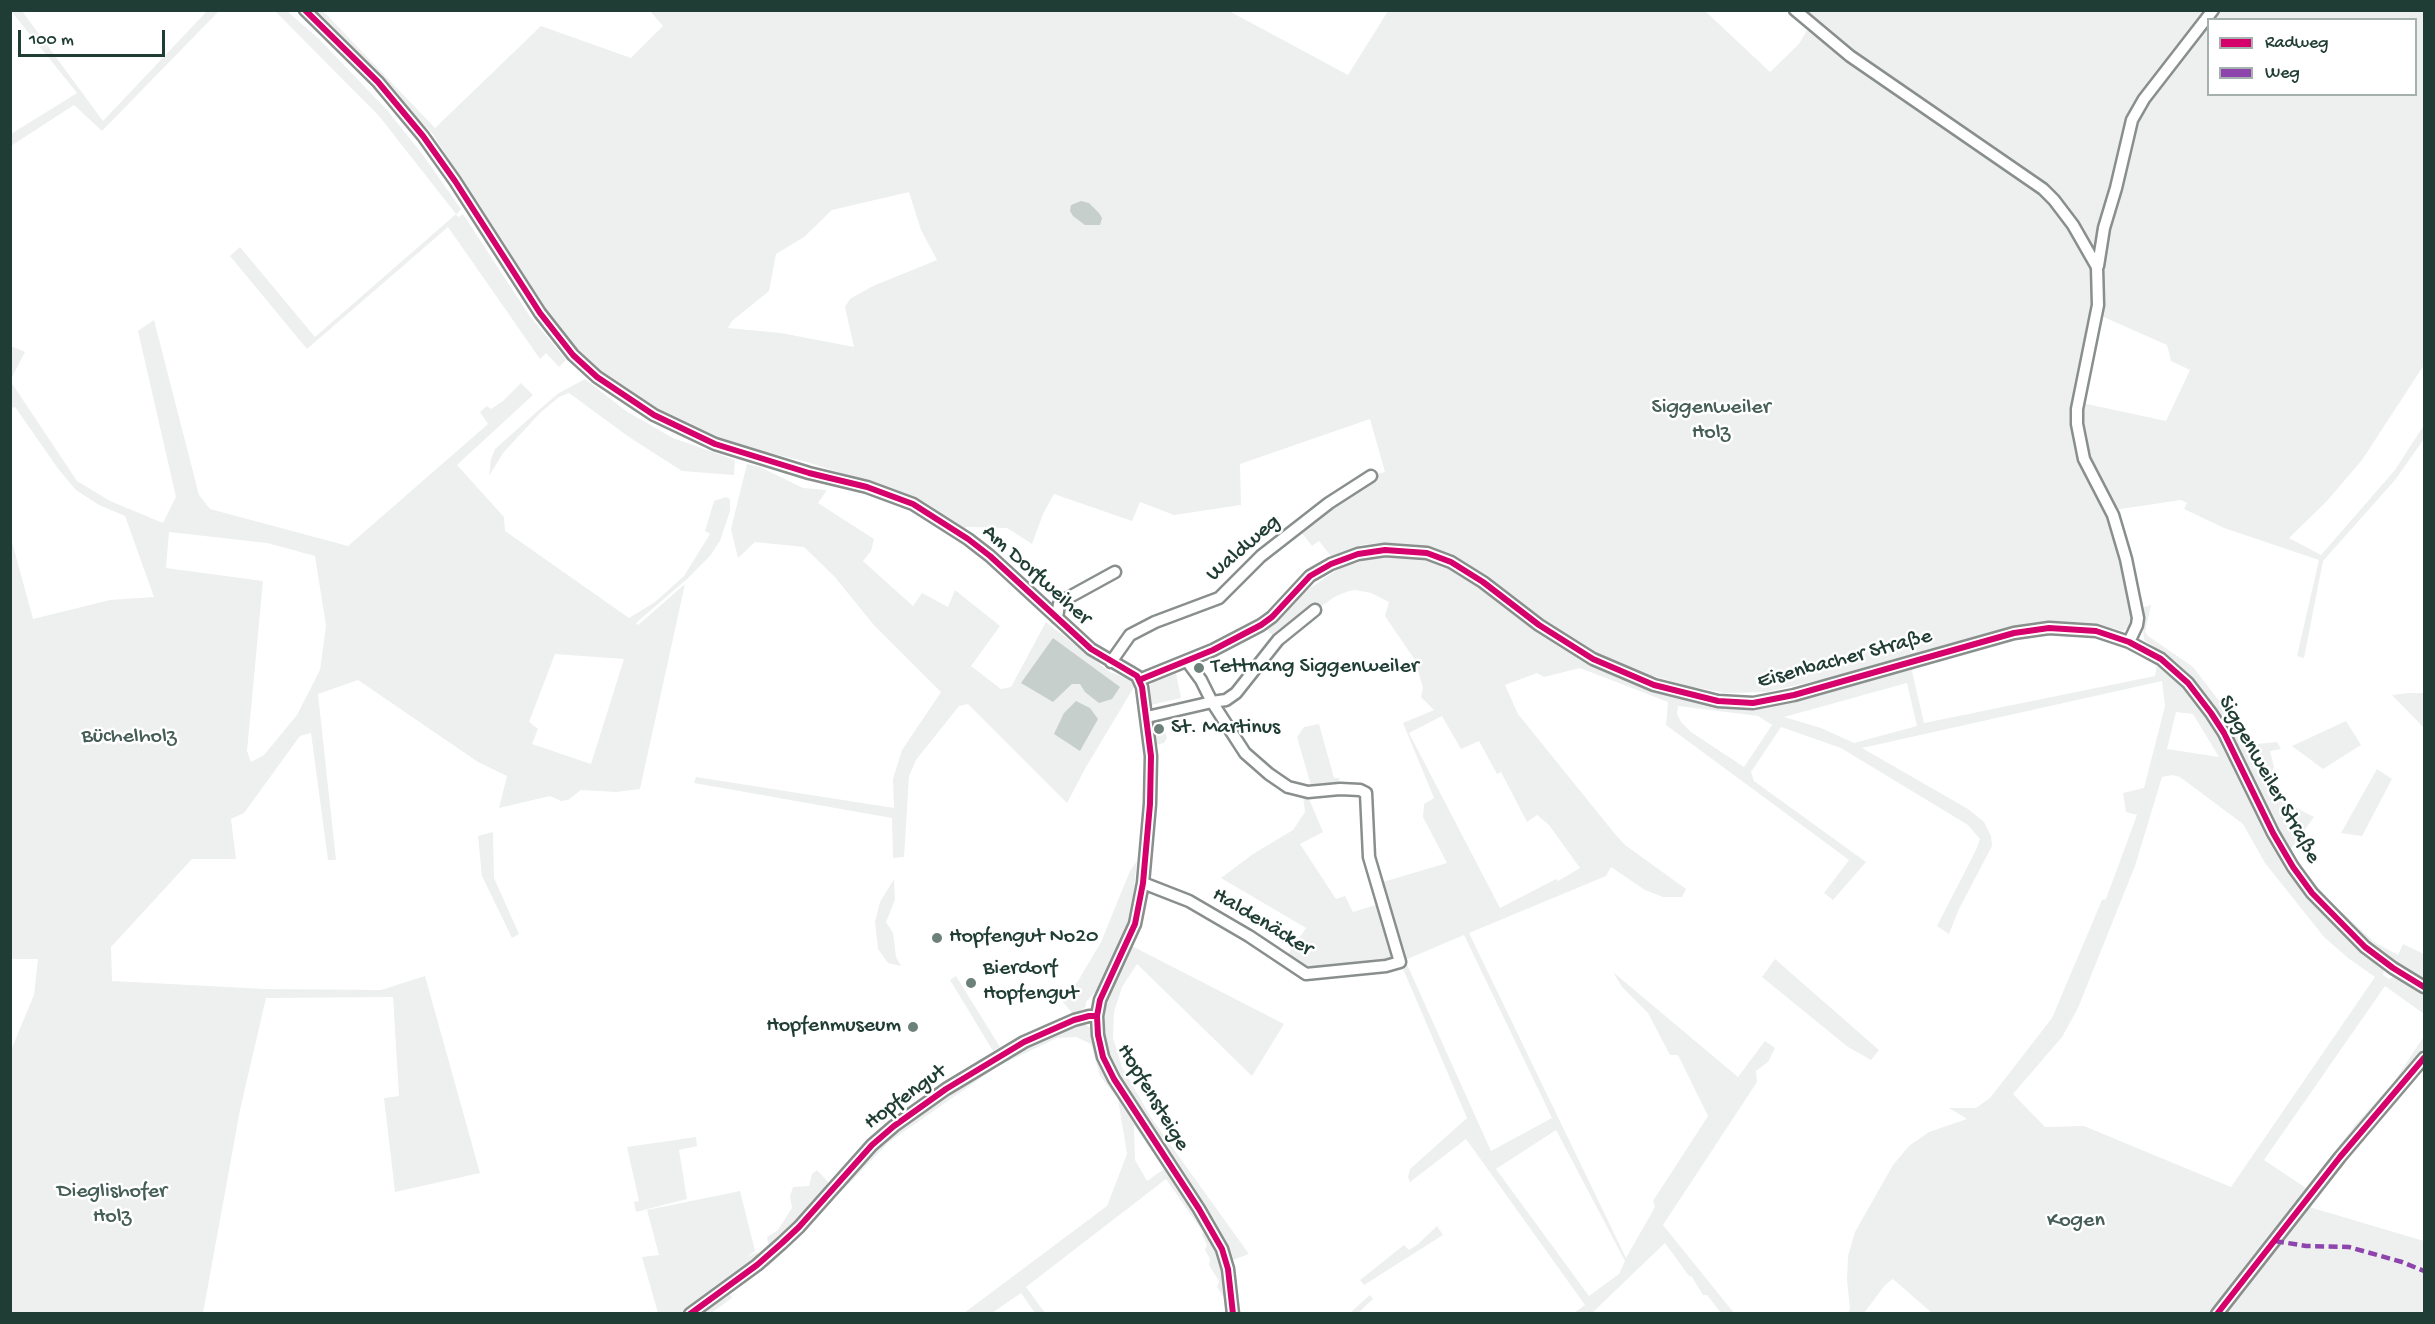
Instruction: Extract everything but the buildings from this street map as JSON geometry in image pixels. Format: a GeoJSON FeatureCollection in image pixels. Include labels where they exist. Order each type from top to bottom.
{"type":"FeatureCollection","features":[{"type":"Feature","properties":{"kind":"street","name":"Am Dorfweiher"},"geometry":{"type":"LineString","coordinates":[[305,10],[378,82],[423,136],[455,180],[540,313],[573,355],[597,377],[654,415],[696,436],[809,473],[867,487],[913,504],[984,551],[1080,641],[1111,662],[1132,672],[1139,680]]}},
{"type":"Feature","properties":{"kind":"street"},"geometry":{"type":"LineString","coordinates":[[1796,10],[1850,56],[2043,189],[2073,225],[2097,267]]}},
{"type":"Feature","properties":{"kind":"street"},"geometry":{"type":"LineString","coordinates":[[2129,642],[2138,618],[2126,559],[2113,515],[2084,459],[2077,424],[2077,409],[2098,304],[2097,267],[2104,228],[2132,120],[2144,99],[2213,10]]}},
{"type":"Feature","properties":{"kind":"street","name":"Waldweg"},"geometry":{"type":"LineString","coordinates":[[1111,662],[1130,635],[1155,622],[1219,598],[1260,556],[1329,503],[1371,476]]}},
{"type":"Feature","properties":{"kind":"street","name":"Eisenbacher Straße"},"geometry":{"type":"LineString","coordinates":[[1139,680],[1187,661],[1268,620],[1302,583],[1332,564],[1358,554],[1385,550],[1413,551],[1445,560],[1483,582],[1568,645],[1601,663],[1654,685],[1718,701],[1752,703],[1794,695],[1982,642],[2034,630],[2064,628],[2096,631],[2129,642]]}},
{"type":"Feature","properties":{"kind":"street","name":"Am Dorfweiher"},"geometry":{"type":"LineString","coordinates":[[1057,618],[1059,604],[1064,600],[1115,572]]}},
{"type":"Feature","properties":{"kind":"street"},"geometry":{"type":"LineString","coordinates":[[1147,717],[1226,700],[1236,693],[1278,640],[1315,610]]}},
{"type":"Feature","properties":{"kind":"street","name":"Siggenweiler Straße"},"geometry":{"type":"LineString","coordinates":[[2129,642],[2166,664],[2188,683],[2199,697],[2224,733],[2285,856],[2312,893],[2365,947],[2424,987]]}},
{"type":"Feature","properties":{"kind":"street"},"geometry":{"type":"LineString","coordinates":[[1187,661],[1201,680],[1212,702]]}},
{"type":"Feature","properties":{"kind":"street","name":"Hopfensteige"},"geometry":{"type":"LineString","coordinates":[[1139,680],[1147,717],[1151,780],[1143,883],[1135,924],[1101,1000],[1097,1016],[1098,1035],[1108,1068],[1199,1209],[1222,1249],[1228,1269],[1233,1314]]}},
{"type":"Feature","properties":{"kind":"street","name":"Haldenäcker"},"geometry":{"type":"LineString","coordinates":[[1143,883],[1189,901],[1249,936],[1306,974],[1386,966],[1400,962],[1370,865],[1366,793],[1360,790],[1340,789],[1308,792],[1288,787],[1245,753],[1212,702]]}},
{"type":"Feature","properties":{"kind":"street","name":"Hopfengut"},"geometry":{"type":"LineString","coordinates":[[690,1314],[768,1256],[799,1227],[872,1145],[894,1126],[946,1089],[1024,1042],[1074,1020],[1097,1016]]}},
{"type":"Feature","properties":{"kind":"street"},"geometry":{"type":"LineString","coordinates":[[2217,1314],[2340,1157],[2424,1058]]}},
{"type":"Feature","properties":{"kind":"green space","name":"Siggenweiler Holz"},"geometry":{"type":"Polygon","coordinates":[[[1704,10],[1770,72],[1799,44],[1809,27],[1828,36],[1799,11],[2424,11],[2424,365],[2362,460],[2327,501],[2289,538],[2321,555],[2395,470],[2424,425],[2424,439],[2395,480],[2323,561],[2304,658],[2297,656],[2319,560],[2224,528],[2184,509],[2187,503],[2181,500],[2114,510],[2090,467],[2082,442],[2082,403],[2166,421],[2190,370],[2171,361],[2167,345],[2099,315],[2074,430],[2080,460],[2105,506],[2112,528],[2133,608],[2130,627],[2123,631],[2093,623],[2045,621],[2023,624],[1833,677],[1766,692],[1726,693],[1688,686],[1650,675],[1574,643],[1452,554],[1421,545],[1380,543],[1361,545],[1331,556],[1319,541],[1312,546],[1298,528],[1371,476],[1385,472],[1370,419],[1240,464],[1241,505],[1174,515],[1140,502],[1132,521],[1054,494],[1043,514],[1032,544],[1007,528],[966,527],[964,531],[927,507],[881,486],[804,461],[733,445],[681,425],[631,397],[591,366],[555,330],[432,133],[310,11],[323,11],[435,128],[541,26],[631,58],[663,26],[650,11],[1229,11],[1348,75],[1388,11],[1704,10]],[[909,192],[832,210],[804,237],[776,254],[769,291],[732,321],[728,328],[781,333],[854,347],[845,307],[850,299],[873,286],[937,260],[921,230],[909,192]]]}},
{"type":"Feature","properties":{"kind":"green space"},"geometry":{"type":"Polygon","coordinates":[[[11,11],[22,11],[103,121],[207,11],[219,11],[102,131],[74,105],[11,146],[11,134],[77,93],[11,11]]]}},
{"type":"Feature","properties":{"kind":"green space"},"geometry":{"type":"Polygon","coordinates":[[[275,11],[287,11],[319,39],[387,110],[423,155],[461,209],[456,215],[459,217],[463,214],[529,315],[566,360],[559,367],[546,353],[540,359],[448,227],[307,349],[230,256],[240,247],[315,337],[456,214],[379,116],[275,11]]]}},
{"type":"Feature","properties":{"kind":"green space"},"geometry":{"type":"Polygon","coordinates":[[[154,320],[199,495],[210,509],[348,546],[488,424],[480,412],[487,406],[491,409],[503,401],[521,383],[533,395],[457,465],[504,517],[505,531],[629,618],[655,602],[684,576],[710,534],[705,531],[714,501],[726,497],[730,499],[730,511],[720,541],[710,556],[636,623],[638,625],[685,584],[640,789],[616,792],[581,790],[568,800],[561,801],[550,796],[499,808],[507,776],[478,762],[358,680],[318,694],[336,860],[328,860],[311,733],[300,736],[244,813],[231,819],[236,859],[192,859],[111,947],[112,981],[266,989],[381,990],[425,976],[480,1173],[395,1192],[384,1098],[399,1096],[393,997],[266,998],[240,1110],[203,1313],[11,1313],[11,1050],[34,995],[38,959],[11,959],[11,538],[33,619],[110,600],[154,597],[125,516],[99,505],[76,490],[59,470],[15,407],[11,408],[11,382],[77,481],[110,501],[163,523],[176,497],[138,331],[154,320]],[[169,532],[166,568],[263,581],[247,751],[251,762],[264,755],[297,715],[320,670],[326,626],[315,556],[267,543],[169,532]],[[555,654],[529,722],[538,729],[532,744],[591,764],[624,659],[555,654]]]}},
{"type":"Feature","properties":{"kind":"green space"},"geometry":{"type":"Polygon","coordinates":[[[10,346],[25,352],[11,379],[10,346]]]}},
{"type":"Feature","properties":{"kind":"green space"},"geometry":{"type":"Polygon","coordinates":[[[585,379],[626,411],[673,438],[735,460],[734,475],[682,471],[629,437],[569,393],[559,397],[540,413],[503,453],[489,476],[495,449],[559,393],[585,379]]]}},
{"type":"Feature","properties":{"kind":"green space"},"geometry":{"type":"Polygon","coordinates":[[[747,464],[760,467],[803,488],[827,490],[818,503],[874,539],[871,551],[863,561],[913,606],[922,593],[948,607],[955,590],[1000,626],[971,666],[1001,689],[1011,687],[1046,622],[1110,672],[1137,682],[1067,803],[968,704],[959,706],[916,760],[909,776],[904,857],[893,858],[892,818],[694,783],[696,777],[894,808],[893,779],[902,750],[941,692],[873,624],[834,576],[804,547],[755,542],[738,558],[731,529],[747,464]],[[1053,638],[1053,702],[1072,684],[1080,684],[1099,703],[1053,638]]]}},
{"type":"Feature","properties":{"kind":"green space","name":"Kogen"},"geometry":{"type":"Polygon","coordinates":[[[1392,555],[1420,558],[1456,570],[1563,649],[1620,677],[1671,696],[1707,705],[1732,708],[1765,707],[1915,667],[1912,671],[1924,723],[2155,676],[2157,665],[2171,675],[2206,714],[2229,754],[2273,844],[2312,901],[2339,931],[2382,966],[2383,975],[2389,979],[2396,975],[2424,992],[2424,1014],[2385,986],[2264,1160],[2306,1188],[2356,1124],[2394,1082],[2424,1036],[2424,1052],[2306,1206],[2424,1241],[2424,1313],[1932,1313],[1893,1279],[1885,1285],[1864,1313],[1848,1313],[1850,1309],[1847,1280],[1848,1256],[1855,1232],[1893,1165],[1909,1146],[1929,1132],[1967,1119],[1949,1108],[1976,1108],[1990,1098],[2052,1018],[2102,900],[2106,899],[2137,815],[2126,812],[2123,793],[2144,788],[2165,706],[2162,681],[1862,748],[1968,809],[1984,822],[1991,836],[1992,846],[1959,909],[1949,934],[1937,926],[1980,839],[1968,825],[1841,748],[1781,727],[1751,772],[1754,781],[1866,862],[1833,900],[1824,893],[1849,860],[1666,725],[1668,702],[1580,668],[1544,677],[1537,673],[1505,685],[1518,714],[1615,834],[1625,845],[1686,889],[1682,897],[1663,897],[1645,890],[1611,867],[1606,876],[1469,933],[1626,1258],[1655,1207],[1653,1201],[1708,1116],[1678,1055],[1670,1055],[1648,1013],[1622,987],[1613,972],[1738,1077],[1765,1041],[1775,1048],[1768,1062],[1756,1071],[1757,1082],[1663,1225],[1734,1313],[1721,1313],[1707,1295],[1703,1295],[1665,1243],[1592,1313],[1574,1313],[1585,1305],[1466,1139],[1410,1182],[1408,1177],[1410,1169],[1467,1118],[1400,962],[1310,975],[1284,960],[1306,928],[1221,878],[1253,854],[1293,830],[1305,812],[1303,796],[1307,794],[1323,832],[1300,844],[1336,899],[1345,896],[1353,912],[1382,903],[1376,884],[1447,863],[1423,817],[1424,804],[1434,798],[1403,723],[1434,710],[1421,697],[1423,688],[1415,660],[1385,616],[1389,602],[1371,593],[1349,591],[1336,596],[1304,618],[1278,640],[1265,628],[1276,621],[1303,593],[1340,568],[1376,557],[1392,555]],[[1907,683],[1784,717],[1821,728],[1854,743],[1917,726],[1907,683]],[[1678,706],[1677,714],[1691,732],[1744,767],[1772,725],[1758,716],[1678,706]],[[2176,712],[2167,749],[2219,757],[2193,714],[2176,712]],[[1442,716],[1409,733],[1500,908],[1580,868],[1549,825],[1537,815],[1527,822],[1501,772],[1497,774],[1479,741],[1461,749],[1442,716]],[[2172,775],[2162,777],[2135,866],[2078,1008],[2062,1037],[2013,1094],[2045,1127],[2084,1126],[2231,1187],[2375,977],[2324,937],[2265,863],[2243,824],[2180,777],[2172,775]],[[1464,935],[1405,960],[1491,1151],[1552,1118],[1464,935]],[[1556,1130],[1496,1169],[1589,1296],[1619,1274],[1625,1261],[1556,1130]]]}},
{"type":"Feature","properties":{"kind":"green space"},"geometry":{"type":"Polygon","coordinates":[[[2151,605],[2145,632],[2193,667],[2233,719],[2246,745],[2277,742],[2281,749],[2270,751],[2274,767],[2265,784],[2276,792],[2275,797],[2314,817],[2290,850],[2304,871],[2332,903],[2374,942],[2398,955],[2403,944],[2424,954],[2424,981],[2382,954],[2361,936],[2323,898],[2302,872],[2288,852],[2260,799],[2232,736],[2213,704],[2190,675],[2175,661],[2144,640],[2141,608],[2151,605]]]}},
{"type":"Feature","properties":{"kind":"green space"},"geometry":{"type":"Polygon","coordinates":[[[1176,673],[1181,698],[1151,705],[1148,689],[1151,684],[1157,679],[1176,673]]]}},
{"type":"Feature","properties":{"kind":"green space"},"geometry":{"type":"Polygon","coordinates":[[[2424,693],[2424,728],[2392,695],[2424,693]]]}},
{"type":"Feature","properties":{"kind":"green space"},"geometry":{"type":"Polygon","coordinates":[[[1158,721],[1163,726],[1167,738],[1164,743],[1156,745],[1153,725],[1158,721]]]}},
{"type":"Feature","properties":{"kind":"green space"},"geometry":{"type":"Polygon","coordinates":[[[2346,721],[2361,745],[2323,769],[2292,746],[2346,721]]]}},
{"type":"Feature","properties":{"kind":"green space"},"geometry":{"type":"Polygon","coordinates":[[[1319,724],[1334,778],[1340,778],[1336,786],[1312,789],[1297,737],[1304,727],[1319,724]]]}},
{"type":"Feature","properties":{"kind":"green space"},"geometry":{"type":"Polygon","coordinates":[[[2377,769],[2392,779],[2362,836],[2341,833],[2377,769]]]}},
{"type":"Feature","properties":{"kind":"green space"},"geometry":{"type":"Polygon","coordinates":[[[493,832],[494,878],[519,934],[512,938],[482,876],[478,836],[493,832]]]}},
{"type":"Feature","properties":{"kind":"green space"},"geometry":{"type":"Polygon","coordinates":[[[1137,861],[1131,915],[1123,941],[1116,950],[1097,990],[1086,1002],[1086,1007],[1073,1014],[1062,1001],[1078,981],[1101,942],[1130,871],[1137,861]]]}},
{"type":"Feature","properties":{"kind":"green space"},"geometry":{"type":"Polygon","coordinates":[[[894,879],[895,900],[886,922],[893,933],[896,957],[901,966],[888,963],[878,949],[875,922],[880,902],[894,879]]]}},
{"type":"Feature","properties":{"kind":"green space"},"geometry":{"type":"Polygon","coordinates":[[[1130,945],[1284,1024],[1252,1076],[1137,964],[1122,987],[1114,1012],[1113,1038],[1122,1067],[1152,1119],[1249,1254],[1230,1261],[1126,1090],[1106,1052],[1102,1035],[1102,1013],[1107,995],[1130,945]]]}},
{"type":"Feature","properties":{"kind":"green space"},"geometry":{"type":"Polygon","coordinates":[[[1775,959],[1879,1050],[1871,1060],[1848,1047],[1762,977],[1775,959]]]}},
{"type":"Feature","properties":{"kind":"green space"},"geometry":{"type":"Polygon","coordinates":[[[956,976],[1000,1047],[993,1051],[950,980],[956,976]]]}},
{"type":"Feature","properties":{"kind":"green space"},"geometry":{"type":"Polygon","coordinates":[[[1076,1024],[1086,1025],[1094,1030],[1098,1052],[1207,1229],[1222,1266],[1229,1313],[1225,1313],[1225,1299],[1217,1287],[1219,1281],[1209,1265],[1210,1259],[1205,1250],[1207,1245],[1202,1235],[1203,1232],[1166,1179],[1026,1287],[1045,1313],[1035,1313],[1021,1293],[992,1313],[964,1313],[1107,1206],[1127,1154],[1118,1099],[1100,1076],[1091,1044],[1076,1037],[1057,1038],[998,1066],[889,1142],[771,1264],[730,1294],[732,1298],[711,1313],[694,1314],[733,1285],[879,1141],[1001,1056],[1076,1024]],[[1134,1125],[1135,1160],[1147,1181],[1164,1169],[1134,1125]]]}},
{"type":"Feature","properties":{"kind":"green space"},"geometry":{"type":"Polygon","coordinates":[[[696,1137],[697,1146],[679,1150],[687,1199],[636,1212],[634,1202],[639,1201],[627,1147],[696,1137]]]}},
{"type":"Feature","properties":{"kind":"green space"},"geometry":{"type":"Polygon","coordinates":[[[817,1170],[831,1185],[773,1248],[768,1243],[767,1237],[778,1230],[792,1208],[790,1196],[793,1187],[809,1186],[812,1174],[817,1170]]]}},
{"type":"Feature","properties":{"kind":"green space"},"geometry":{"type":"Polygon","coordinates":[[[740,1191],[755,1251],[747,1257],[758,1252],[758,1261],[685,1313],[658,1313],[642,1257],[659,1255],[647,1210],[740,1191]]]}},
{"type":"Feature","properties":{"kind":"green space"},"geometry":{"type":"Polygon","coordinates":[[[1437,1226],[1443,1235],[1364,1285],[1360,1280],[1404,1245],[1409,1250],[1417,1245],[1437,1226]]]}},
{"type":"Feature","properties":{"kind":"green space"},"geometry":{"type":"Polygon","coordinates":[[[1370,1295],[1373,1299],[1358,1313],[1353,1313],[1352,1311],[1370,1295]]]}},
{"type":"Feature","properties":{"kind":"shaded area"},"geometry":{"type":"Polygon","coordinates":[[[1081,201],[1089,203],[1099,213],[1102,218],[1100,225],[1085,225],[1073,216],[1070,211],[1071,205],[1081,201]]]}},
{"type":"Feature","properties":{"kind":"shaded area"},"geometry":{"type":"Polygon","coordinates":[[[1053,638],[1120,687],[1112,699],[1099,703],[1085,692],[1080,684],[1072,684],[1053,702],[1021,683],[1053,638]]]}},
{"type":"Feature","properties":{"kind":"shaded area"},"geometry":{"type":"Polygon","coordinates":[[[1076,701],[1090,708],[1098,719],[1080,751],[1054,734],[1064,713],[1076,701]]]}},
{"type":"Feature","properties":{"kind":"marked path"},"geometry":{"type":"LineString","coordinates":[[2275,1241],[2306,1246],[2349,1247],[2402,1262],[2424,1271]]}},
{"type":"Feature","properties":{"kind":"cycle path"},"geometry":{"type":"LineString","coordinates":[[305,10],[378,82],[423,136],[455,181],[540,313],[573,355],[597,377],[654,415],[715,444],[809,473],[867,487],[913,504],[990,556],[1091,649],[1137,676],[1142,687],[1151,756],[1150,804],[1143,883],[1135,924],[1100,1000],[1097,1016],[1098,1035],[1103,1057],[1114,1079],[1199,1209],[1222,1249],[1228,1269],[1233,1314]]}},
{"type":"Feature","properties":{"kind":"cycle path"},"geometry":{"type":"LineString","coordinates":[[1139,680],[1213,650],[1261,625],[1272,617],[1310,576],[1331,564],[1358,554],[1385,550],[1427,553],[1451,562],[1483,582],[1539,625],[1593,659],[1654,685],[1718,701],[1753,703],[1794,695],[2014,633],[2049,628],[2096,631],[2129,642],[2161,659],[2188,683],[2224,733],[2273,833],[2312,893],[2365,947],[2424,987]]}},
{"type":"Feature","properties":{"kind":"cycle path"},"geometry":{"type":"LineString","coordinates":[[690,1314],[757,1265],[782,1243],[872,1145],[894,1126],[946,1089],[1024,1042],[1074,1020],[1097,1016]]}},
{"type":"Feature","properties":{"kind":"cycle path"},"geometry":{"type":"LineString","coordinates":[[2217,1314],[2340,1157],[2424,1058]]}},
{"type":"Feature","properties":{"kind":"place","name":"Tettnang Siggenweiler"},"geometry":{"type":"Point","coordinates":[1199,668]}},
{"type":"Feature","properties":{"kind":"place","name":"St. Martinus"},"geometry":{"type":"Point","coordinates":[1159,729]}},
{"type":"Feature","properties":{"kind":"place","name":"Hopfengut No20"},"geometry":{"type":"Point","coordinates":[937,938]}},
{"type":"Feature","properties":{"kind":"place","name":"Bierdorf Hopfengut"},"geometry":{"type":"Point","coordinates":[971,983]}},
{"type":"Feature","properties":{"kind":"place","name":"Hopfenmuseum"},"geometry":{"type":"Point","coordinates":[913,1027]}},
{"type":"Feature","properties":{"kind":"park label","name":"Büchelholz"},"geometry":{"type":"Point","coordinates":[129,738]}},
{"type":"Feature","properties":{"kind":"park label","name":"Dieglishofer Holz"},"geometry":{"type":"Point","coordinates":[112,1206]}}]}
